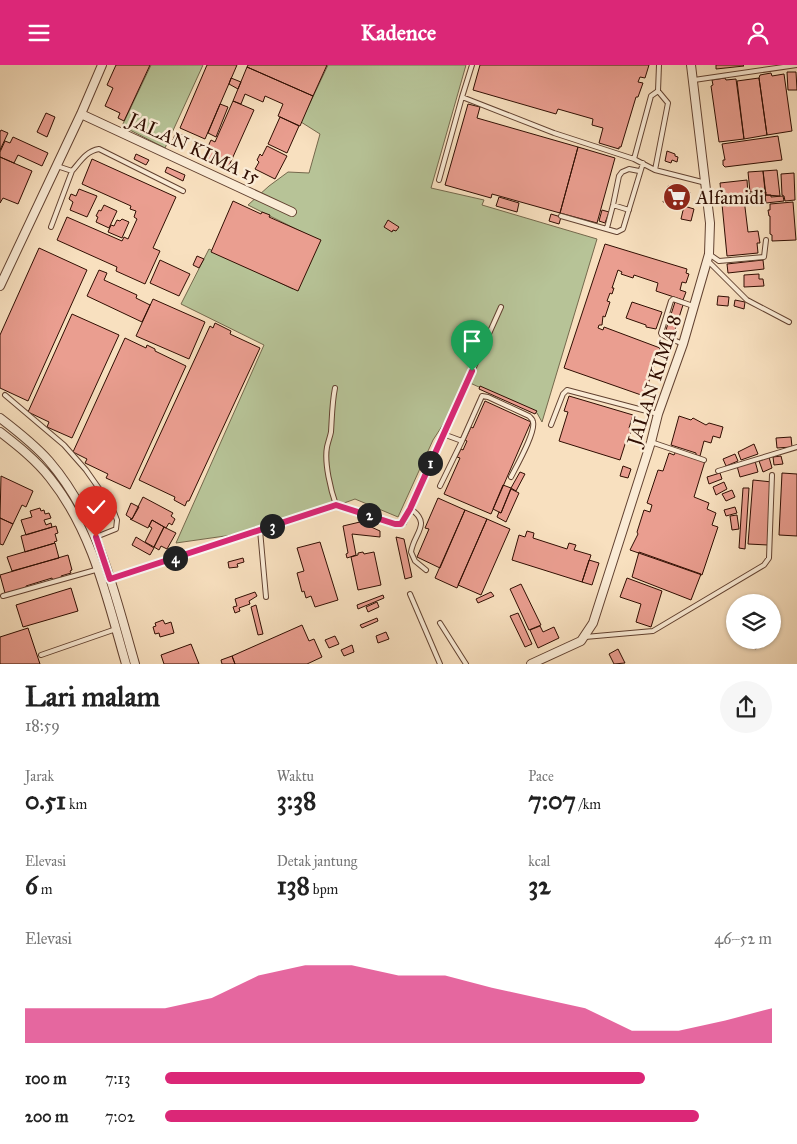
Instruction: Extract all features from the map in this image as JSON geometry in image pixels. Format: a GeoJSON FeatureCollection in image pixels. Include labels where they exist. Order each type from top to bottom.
{"type":"FeatureCollection","features":[{"type":"Feature","properties":{"kind":"street"},"geometry":{"type":"LineString","coordinates":[[0,286],[102,65]]}},
{"type":"Feature","properties":{"kind":"street","name":"JALAN KIMA 8"},"geometry":{"type":"LineString","coordinates":[[585,637],[596,613],[651,442],[658,414],[683,344],[708,258],[710,223],[691,65]]}},
{"type":"Feature","properties":{"kind":"street","name":"JALAN KIMA 15"},"geometry":{"type":"LineString","coordinates":[[81,114],[292,212]]}},
{"type":"Feature","properties":{"kind":"street"},"geometry":{"type":"LineString","coordinates":[[0,418],[48,459],[64,480],[96,537],[135,664]]}},
{"type":"Feature","properties":{"kind":"street"},"geometry":{"type":"LineString","coordinates":[[0,431],[30,456],[50,477],[67,501],[84,531],[98,570],[126,664]]}},
{"type":"Feature","properties":{"kind":"street"},"geometry":{"type":"LineString","coordinates":[[531,664],[576,644],[585,637]]}},
{"type":"Feature","properties":{"kind":"lane"},"geometry":{"type":"LineString","coordinates":[[439,181],[472,65]]}},
{"type":"Feature","properties":{"kind":"lane"},"geometry":{"type":"LineString","coordinates":[[655,170],[668,103],[658,91],[659,65]]}},
{"type":"Feature","properties":{"kind":"lane"},"geometry":{"type":"LineString","coordinates":[[694,80],[797,65]]}},
{"type":"Feature","properties":{"kind":"lane"},"geometry":{"type":"LineString","coordinates":[[634,159],[650,96],[658,91]]}},
{"type":"Feature","properties":{"kind":"lane"},"geometry":{"type":"LineString","coordinates":[[462,97],[554,133],[634,159],[655,170],[706,183]]}},
{"type":"Feature","properties":{"kind":"lane"},"geometry":{"type":"LineString","coordinates":[[51,227],[72,171],[85,155],[92,150],[99,149],[183,191]]}},
{"type":"Feature","properties":{"kind":"lane"},"geometry":{"type":"LineString","coordinates":[[561,216],[617,231],[623,229],[639,171],[643,163]]}},
{"type":"Feature","properties":{"kind":"lane"},"geometry":{"type":"LineString","coordinates":[[57,166],[72,171]]}},
{"type":"Feature","properties":{"kind":"lane"},"geometry":{"type":"LineString","coordinates":[[607,228],[614,205],[619,176],[622,172],[629,169],[639,171]]}},
{"type":"Feature","properties":{"kind":"lane"},"geometry":{"type":"LineString","coordinates":[[614,205],[629,210]]}},
{"type":"Feature","properties":{"kind":"lane"},"geometry":{"type":"LineString","coordinates":[[708,258],[719,261],[764,257],[766,240]]}},
{"type":"Feature","properties":{"kind":"lane"},"geometry":{"type":"LineString","coordinates":[[708,258],[747,300],[789,322]]}},
{"type":"Feature","properties":{"kind":"lane"},"geometry":{"type":"LineString","coordinates":[[683,344],[661,334],[673,299],[694,306]]}},
{"type":"Feature","properties":{"kind":"lane"},"geometry":{"type":"LineString","coordinates":[[110,579],[336,505],[399,525],[404,523],[501,307]]}},
{"type":"Feature","properties":{"kind":"lane"},"geometry":{"type":"LineString","coordinates":[[335,388],[331,407],[326,459],[330,490],[336,505]]}},
{"type":"Feature","properties":{"kind":"lane"},"geometry":{"type":"LineString","coordinates":[[551,425],[563,394],[567,390],[658,414]]}},
{"type":"Feature","properties":{"kind":"lane"},"geometry":{"type":"LineString","coordinates":[[5,395],[64,445],[86,470],[112,507],[117,520],[116,529],[96,537]]}},
{"type":"Feature","properties":{"kind":"lane"},"geometry":{"type":"LineString","coordinates":[[440,486],[482,396],[529,416],[533,421],[534,425],[526,447],[511,477]]}},
{"type":"Feature","properties":{"kind":"lane"},"geometry":{"type":"LineString","coordinates":[[443,434],[462,441]]}},
{"type":"Feature","properties":{"kind":"lane"},"geometry":{"type":"LineString","coordinates":[[651,442],[704,460]]}},
{"type":"Feature","properties":{"kind":"lane"},"geometry":{"type":"LineString","coordinates":[[718,471],[797,447]]}},
{"type":"Feature","properties":{"kind":"lane"},"geometry":{"type":"LineString","coordinates":[[585,637],[653,631],[764,565],[769,559],[772,475]]}},
{"type":"Feature","properties":{"kind":"lane"},"geometry":{"type":"LineString","coordinates":[[410,509],[419,515],[422,525],[411,552],[415,561],[426,570]]}},
{"type":"Feature","properties":{"kind":"lane"},"geometry":{"type":"LineString","coordinates":[[260,530],[266,597]]}},
{"type":"Feature","properties":{"kind":"lane"},"geometry":{"type":"LineString","coordinates":[[4,596],[106,567]]}},
{"type":"Feature","properties":{"kind":"lane"},"geometry":{"type":"LineString","coordinates":[[410,594],[440,664]]}},
{"type":"Feature","properties":{"kind":"lane"},"geometry":{"type":"LineString","coordinates":[[440,623],[466,664]]}},
{"type":"Feature","properties":{"kind":"lane"},"geometry":{"type":"LineString","coordinates":[[41,655],[116,629]]}},
{"type":"Feature","properties":{"kind":"green space"},"geometry":{"type":"Polygon","coordinates":[[[151,65],[203,65],[165,148],[122,126],[151,65]]]}},
{"type":"Feature","properties":{"kind":"green space"},"geometry":{"type":"Polygon","coordinates":[[[328,65],[466,65],[431,188],[484,200],[482,205],[597,239],[542,422],[537,413],[470,383],[433,440],[398,517],[355,499],[274,529],[176,543],[264,345],[181,304],[209,249],[293,289],[318,240],[248,205],[288,172],[309,173],[320,134],[301,122],[328,65]]]}},
{"type":"Feature","properties":{"kind":"building"},"geometry":{"type":"Polygon","coordinates":[[[116,65],[150,65],[124,121],[118,118],[120,113],[105,106],[113,88],[107,85],[116,65]]]}},
{"type":"Feature","properties":{"kind":"building"},"geometry":{"type":"Polygon","coordinates":[[[207,65],[237,65],[205,139],[180,128],[207,65]]]}},
{"type":"Feature","properties":{"kind":"building"},"geometry":{"type":"Polygon","coordinates":[[[248,65],[327,65],[313,96],[247,67],[248,65]]]}},
{"type":"Feature","properties":{"kind":"building"},"geometry":{"type":"Polygon","coordinates":[[[480,65],[649,65],[645,78],[640,77],[638,82],[643,83],[638,97],[636,97],[619,149],[599,143],[603,128],[592,125],[593,119],[558,109],[556,114],[473,90],[480,65]]]}},
{"type":"Feature","properties":{"kind":"building"},"geometry":{"type":"Polygon","coordinates":[[[716,65],[743,65],[744,66],[716,69],[716,65]]]}},
{"type":"Feature","properties":{"kind":"building"},"geometry":{"type":"Polygon","coordinates":[[[247,67],[313,96],[300,126],[278,116],[283,104],[265,96],[263,102],[245,94],[241,104],[233,101],[247,67]]]}},
{"type":"Feature","properties":{"kind":"building"},"geometry":{"type":"Polygon","coordinates":[[[787,72],[796,72],[797,90],[788,90],[787,72]]]}},
{"type":"Feature","properties":{"kind":"building"},"geometry":{"type":"Polygon","coordinates":[[[771,73],[772,76],[784,74],[792,131],[767,135],[759,78],[760,75],[771,73]]]}},
{"type":"Feature","properties":{"kind":"building"},"geometry":{"type":"Polygon","coordinates":[[[231,78],[241,82],[238,89],[229,84],[231,78]]]}},
{"type":"Feature","properties":{"kind":"building"},"geometry":{"type":"Polygon","coordinates":[[[725,78],[726,80],[736,79],[744,139],[719,142],[711,86],[713,85],[712,80],[725,78]]]}},
{"type":"Feature","properties":{"kind":"building"},"geometry":{"type":"Polygon","coordinates":[[[759,78],[767,135],[744,139],[737,81],[759,78]]]}},
{"type":"Feature","properties":{"kind":"building"},"geometry":{"type":"Polygon","coordinates":[[[233,101],[254,110],[228,168],[203,157],[211,140],[215,142],[233,101]]]}},
{"type":"Feature","properties":{"kind":"building"},"geometry":{"type":"Polygon","coordinates":[[[220,104],[228,107],[216,137],[208,133],[220,104]]]}},
{"type":"Feature","properties":{"kind":"building"},"geometry":{"type":"Polygon","coordinates":[[[468,104],[480,107],[477,118],[578,147],[560,213],[492,194],[491,198],[445,185],[468,104]]]}},
{"type":"Feature","properties":{"kind":"building"},"geometry":{"type":"Polygon","coordinates":[[[46,113],[55,117],[47,137],[37,132],[46,113]]]}},
{"type":"Feature","properties":{"kind":"building"},"geometry":{"type":"Polygon","coordinates":[[[280,117],[299,126],[287,153],[268,144],[280,117]]]}},
{"type":"Feature","properties":{"kind":"building"},"geometry":{"type":"Polygon","coordinates":[[[1,130],[8,133],[0,150],[0,132],[1,130]]]}},
{"type":"Feature","properties":{"kind":"building"},"geometry":{"type":"Polygon","coordinates":[[[176,132],[186,137],[182,145],[173,140],[176,132]]]}},
{"type":"Feature","properties":{"kind":"building"},"geometry":{"type":"Polygon","coordinates":[[[778,136],[782,160],[725,167],[723,165],[723,160],[725,160],[722,144],[778,136]]]}},
{"type":"Feature","properties":{"kind":"building"},"geometry":{"type":"Polygon","coordinates":[[[13,137],[48,153],[42,166],[18,155],[14,163],[0,157],[5,141],[10,143],[13,137]]]}},
{"type":"Feature","properties":{"kind":"building"},"geometry":{"type":"Polygon","coordinates":[[[267,146],[287,156],[275,179],[255,169],[259,162],[257,160],[260,154],[262,156],[267,146]]]}},
{"type":"Feature","properties":{"kind":"building"},"geometry":{"type":"Polygon","coordinates":[[[578,147],[615,158],[597,223],[560,213],[578,147]]]}},
{"type":"Feature","properties":{"kind":"building"},"geometry":{"type":"Polygon","coordinates":[[[667,151],[678,157],[677,162],[672,160],[671,163],[665,161],[667,151]]]}},
{"type":"Feature","properties":{"kind":"building"},"geometry":{"type":"Polygon","coordinates":[[[136,154],[149,160],[146,165],[134,159],[136,154]]]}},
{"type":"Feature","properties":{"kind":"building"},"geometry":{"type":"Polygon","coordinates":[[[0,157],[32,171],[18,204],[3,198],[0,203],[0,157]]]}},
{"type":"Feature","properties":{"kind":"building"},"geometry":{"type":"Polygon","coordinates":[[[92,159],[176,197],[153,248],[160,251],[145,284],[116,271],[117,267],[57,240],[67,217],[122,241],[124,237],[128,239],[137,219],[134,217],[136,211],[130,209],[131,206],[82,184],[92,159]]]}},
{"type":"Feature","properties":{"kind":"building"},"geometry":{"type":"Polygon","coordinates":[[[167,167],[185,175],[183,181],[165,172],[167,167]]]}},
{"type":"Feature","properties":{"kind":"building"},"geometry":{"type":"Polygon","coordinates":[[[777,170],[780,196],[766,195],[763,171],[777,170]]]}},
{"type":"Feature","properties":{"kind":"building"},"geometry":{"type":"Polygon","coordinates":[[[763,171],[765,191],[750,192],[748,172],[763,171]]]}},
{"type":"Feature","properties":{"kind":"building"},"geometry":{"type":"Polygon","coordinates":[[[794,173],[795,200],[785,201],[782,195],[781,174],[794,173]]]}},
{"type":"Feature","properties":{"kind":"building"},"geometry":{"type":"Polygon","coordinates":[[[747,180],[748,194],[766,192],[765,197],[744,199],[748,232],[758,231],[760,243],[757,243],[758,253],[727,256],[720,183],[747,180]]]}},
{"type":"Feature","properties":{"kind":"building","name":"Alfamidi"},"geometry":{"type":"Polygon","coordinates":[[[668,186],[690,192],[684,208],[663,202],[668,186]]]}},
{"type":"Feature","properties":{"kind":"building"},"geometry":{"type":"Polygon","coordinates":[[[79,189],[97,196],[87,217],[70,210],[73,202],[69,199],[71,194],[76,196],[79,189]]]}},
{"type":"Feature","properties":{"kind":"building"},"geometry":{"type":"Polygon","coordinates":[[[765,195],[771,195],[771,197],[783,196],[784,201],[766,203],[765,195]]]}},
{"type":"Feature","properties":{"kind":"building"},"geometry":{"type":"Polygon","coordinates":[[[499,197],[519,203],[517,212],[496,206],[499,197]]]}},
{"type":"Feature","properties":{"kind":"building"},"geometry":{"type":"Polygon","coordinates":[[[233,201],[261,214],[262,212],[270,215],[269,217],[321,240],[298,291],[211,252],[233,201]]]}},
{"type":"Feature","properties":{"kind":"building"},"geometry":{"type":"Polygon","coordinates":[[[793,202],[796,240],[772,241],[768,210],[770,210],[770,204],[793,202]]]}},
{"type":"Feature","properties":{"kind":"building"},"geometry":{"type":"Polygon","coordinates":[[[104,205],[117,211],[109,228],[96,222],[98,217],[96,216],[104,205]]]}},
{"type":"Feature","properties":{"kind":"building"},"geometry":{"type":"Polygon","coordinates":[[[684,206],[694,209],[691,221],[681,219],[684,206]]]}},
{"type":"Feature","properties":{"kind":"building"},"geometry":{"type":"Polygon","coordinates":[[[602,210],[609,212],[605,223],[599,221],[602,210]]]}},
{"type":"Feature","properties":{"kind":"building"},"geometry":{"type":"Polygon","coordinates":[[[551,214],[561,217],[559,224],[549,221],[551,214]]]}},
{"type":"Feature","properties":{"kind":"building"},"geometry":{"type":"Polygon","coordinates":[[[122,219],[129,222],[122,238],[108,232],[111,225],[114,226],[117,220],[120,221],[122,219]]]}},
{"type":"Feature","properties":{"kind":"building"},"geometry":{"type":"Polygon","coordinates":[[[388,220],[399,227],[396,231],[393,230],[392,232],[384,227],[388,220]]]}},
{"type":"Feature","properties":{"kind":"building"},"geometry":{"type":"Polygon","coordinates":[[[605,244],[687,269],[686,273],[689,274],[686,283],[682,282],[680,290],[686,292],[683,300],[656,291],[658,283],[634,275],[633,278],[621,274],[622,272],[618,270],[612,294],[610,293],[607,301],[610,302],[605,317],[603,316],[602,325],[599,325],[598,328],[603,330],[604,327],[660,348],[644,396],[564,368],[605,244]]]}},
{"type":"Feature","properties":{"kind":"building"},"geometry":{"type":"Polygon","coordinates":[[[39,248],[87,270],[28,401],[0,388],[0,335],[39,248]]]}},
{"type":"Feature","properties":{"kind":"building"},"geometry":{"type":"Polygon","coordinates":[[[197,256],[204,259],[199,268],[193,265],[197,256]]]}},
{"type":"Feature","properties":{"kind":"building"},"geometry":{"type":"Polygon","coordinates":[[[160,260],[190,274],[179,296],[150,283],[160,260]]]}},
{"type":"Feature","properties":{"kind":"building"},"geometry":{"type":"Polygon","coordinates":[[[763,260],[764,269],[728,273],[727,264],[763,260]]]}},
{"type":"Feature","properties":{"kind":"building"},"geometry":{"type":"Polygon","coordinates":[[[99,270],[107,273],[104,280],[137,295],[136,298],[150,305],[142,322],[87,296],[99,270]]]}},
{"type":"Feature","properties":{"kind":"building"},"geometry":{"type":"Polygon","coordinates":[[[759,274],[759,279],[763,279],[764,286],[744,287],[744,275],[759,274]]]}},
{"type":"Feature","properties":{"kind":"building"},"geometry":{"type":"Polygon","coordinates":[[[718,296],[729,297],[728,306],[717,305],[718,296]]]}},
{"type":"Feature","properties":{"kind":"building"},"geometry":{"type":"Polygon","coordinates":[[[153,299],[205,322],[189,359],[136,336],[153,299]]]}},
{"type":"Feature","properties":{"kind":"building"},"geometry":{"type":"Polygon","coordinates":[[[735,300],[745,302],[744,309],[734,306],[735,300]]]}},
{"type":"Feature","properties":{"kind":"building"},"geometry":{"type":"Polygon","coordinates":[[[632,302],[662,312],[656,329],[646,327],[646,325],[626,318],[632,302]]]}},
{"type":"Feature","properties":{"kind":"building"},"geometry":{"type":"Polygon","coordinates":[[[675,302],[683,305],[673,336],[665,333],[675,302]]]}},
{"type":"Feature","properties":{"kind":"building"},"geometry":{"type":"Polygon","coordinates":[[[72,314],[119,335],[72,438],[47,427],[49,422],[28,412],[72,314]]]}},
{"type":"Feature","properties":{"kind":"building"},"geometry":{"type":"Polygon","coordinates":[[[215,323],[231,331],[230,334],[260,348],[185,506],[174,500],[175,497],[139,480],[210,326],[213,328],[215,323]]]}},
{"type":"Feature","properties":{"kind":"building"},"geometry":{"type":"Polygon","coordinates":[[[125,338],[146,348],[147,345],[186,366],[130,489],[106,478],[108,474],[85,463],[87,459],[73,452],[125,338]]]}},
{"type":"Feature","properties":{"kind":"building"},"geometry":{"type":"Polygon","coordinates":[[[480,386],[537,411],[535,414],[479,389],[480,386]]]}},
{"type":"Feature","properties":{"kind":"building"},"geometry":{"type":"Polygon","coordinates":[[[569,396],[633,415],[629,428],[632,430],[627,438],[620,460],[559,441],[568,412],[564,411],[569,396]]]}},
{"type":"Feature","properties":{"kind":"building"},"geometry":{"type":"Polygon","coordinates":[[[485,401],[531,422],[491,514],[444,494],[460,458],[457,457],[461,449],[463,450],[467,441],[465,440],[471,427],[473,428],[485,401]]]}},
{"type":"Feature","properties":{"kind":"building"},"geometry":{"type":"Polygon","coordinates":[[[679,416],[691,420],[693,418],[706,425],[709,423],[723,427],[720,438],[713,436],[711,443],[704,441],[700,456],[671,445],[679,416]]]}},
{"type":"Feature","properties":{"kind":"building"},"geometry":{"type":"Polygon","coordinates":[[[791,437],[792,447],[777,448],[776,438],[791,437]]]}},
{"type":"Feature","properties":{"kind":"building"},"geometry":{"type":"Polygon","coordinates":[[[754,444],[758,454],[741,460],[738,452],[754,444]]]}},
{"type":"Feature","properties":{"kind":"building"},"geometry":{"type":"Polygon","coordinates":[[[676,451],[705,461],[694,497],[709,503],[707,509],[716,513],[712,525],[718,527],[702,575],[630,550],[638,534],[644,510],[650,512],[652,505],[647,503],[658,470],[663,471],[669,453],[674,455],[676,451]]]}},
{"type":"Feature","properties":{"kind":"building"},"geometry":{"type":"Polygon","coordinates":[[[735,454],[738,461],[726,466],[723,459],[735,454]]]}},
{"type":"Feature","properties":{"kind":"building"},"geometry":{"type":"Polygon","coordinates":[[[781,456],[783,464],[774,465],[773,457],[781,456]]]}},
{"type":"Feature","properties":{"kind":"building"},"geometry":{"type":"Polygon","coordinates":[[[769,457],[772,468],[763,472],[759,461],[769,457]]]}},
{"type":"Feature","properties":{"kind":"building"},"geometry":{"type":"Polygon","coordinates":[[[755,461],[758,472],[740,477],[737,466],[755,461]]]}},
{"type":"Feature","properties":{"kind":"building"},"geometry":{"type":"Polygon","coordinates":[[[623,466],[631,469],[628,478],[620,476],[623,466]]]}},
{"type":"Feature","properties":{"kind":"building"},"geometry":{"type":"Polygon","coordinates":[[[520,472],[525,474],[516,491],[511,488],[520,472]]]}},
{"type":"Feature","properties":{"kind":"building"},"geometry":{"type":"Polygon","coordinates":[[[720,473],[722,479],[709,484],[707,477],[720,473]]]}},
{"type":"Feature","properties":{"kind":"building"},"geometry":{"type":"Polygon","coordinates":[[[782,473],[797,474],[797,536],[779,535],[782,473]]]}},
{"type":"Feature","properties":{"kind":"building"},"geometry":{"type":"Polygon","coordinates":[[[1,476],[33,491],[26,507],[22,505],[13,524],[0,518],[1,476]]]}},
{"type":"Feature","properties":{"kind":"building"},"geometry":{"type":"Polygon","coordinates":[[[753,480],[772,482],[768,545],[748,544],[753,480]]]}},
{"type":"Feature","properties":{"kind":"building"},"geometry":{"type":"Polygon","coordinates":[[[724,482],[727,489],[716,495],[713,487],[724,482]]]}},
{"type":"Feature","properties":{"kind":"building"},"geometry":{"type":"Polygon","coordinates":[[[503,485],[511,488],[501,513],[493,509],[503,485]]]}},
{"type":"Feature","properties":{"kind":"building"},"geometry":{"type":"Polygon","coordinates":[[[743,488],[749,488],[745,549],[739,548],[743,488]]]}},
{"type":"Feature","properties":{"kind":"building"},"geometry":{"type":"Polygon","coordinates":[[[511,489],[519,493],[506,522],[497,517],[499,512],[501,513],[511,489]]]}},
{"type":"Feature","properties":{"kind":"building"},"geometry":{"type":"Polygon","coordinates":[[[732,490],[735,497],[726,501],[722,494],[732,490]]]}},
{"type":"Feature","properties":{"kind":"building"},"geometry":{"type":"Polygon","coordinates":[[[143,497],[173,513],[171,516],[175,519],[172,525],[169,523],[166,528],[152,520],[148,528],[130,519],[132,519],[143,497]]]}},
{"type":"Feature","properties":{"kind":"building"},"geometry":{"type":"Polygon","coordinates":[[[438,498],[465,510],[440,568],[417,557],[429,529],[425,528],[438,498]]]}},
{"type":"Feature","properties":{"kind":"building"},"geometry":{"type":"Polygon","coordinates":[[[131,503],[139,507],[132,519],[126,515],[131,503]]]}},
{"type":"Feature","properties":{"kind":"building"},"geometry":{"type":"Polygon","coordinates":[[[735,507],[737,513],[726,516],[724,510],[735,507]]]}},
{"type":"Feature","properties":{"kind":"building"},"geometry":{"type":"Polygon","coordinates":[[[40,508],[41,511],[44,510],[45,514],[49,513],[51,518],[44,520],[46,525],[51,523],[52,527],[26,535],[21,520],[32,517],[30,511],[40,508]]]}},
{"type":"Feature","properties":{"kind":"building"},"geometry":{"type":"Polygon","coordinates":[[[465,510],[487,519],[457,588],[435,578],[465,510]]]}},
{"type":"Feature","properties":{"kind":"building"},"geometry":{"type":"Polygon","coordinates":[[[737,515],[739,529],[732,530],[730,516],[737,515]]]}},
{"type":"Feature","properties":{"kind":"building"},"geometry":{"type":"Polygon","coordinates":[[[0,518],[13,524],[3,545],[0,544],[0,518]]]}},
{"type":"Feature","properties":{"kind":"building"},"geometry":{"type":"Polygon","coordinates":[[[487,519],[510,529],[481,595],[458,585],[487,519]]]}},
{"type":"Feature","properties":{"kind":"building"},"geometry":{"type":"Polygon","coordinates":[[[152,520],[164,527],[154,547],[145,542],[152,528],[149,526],[152,520]]]}},
{"type":"Feature","properties":{"kind":"building"},"geometry":{"type":"Polygon","coordinates":[[[360,522],[380,531],[380,537],[352,534],[356,555],[347,558],[346,554],[348,553],[343,526],[360,522]]]}},
{"type":"Feature","properties":{"kind":"building"},"geometry":{"type":"Polygon","coordinates":[[[56,526],[58,533],[55,534],[57,541],[55,543],[25,552],[21,536],[56,526]]]}},
{"type":"Feature","properties":{"kind":"building"},"geometry":{"type":"Polygon","coordinates":[[[164,527],[176,533],[167,549],[161,546],[159,550],[154,547],[164,527]]]}},
{"type":"Feature","properties":{"kind":"building"},"geometry":{"type":"Polygon","coordinates":[[[527,531],[534,533],[533,538],[567,549],[569,543],[576,545],[574,550],[591,555],[582,582],[512,560],[519,535],[525,537],[527,531]]]}},
{"type":"Feature","properties":{"kind":"building"},"geometry":{"type":"Polygon","coordinates":[[[136,537],[154,548],[150,555],[132,545],[136,537]]]}},
{"type":"Feature","properties":{"kind":"building"},"geometry":{"type":"Polygon","coordinates":[[[396,537],[404,539],[412,577],[405,579],[396,537]]]}},
{"type":"Feature","properties":{"kind":"building"},"geometry":{"type":"Polygon","coordinates":[[[320,542],[338,600],[315,607],[311,596],[306,598],[304,591],[302,592],[297,573],[304,571],[297,548],[320,542]]]}},
{"type":"Feature","properties":{"kind":"building"},"geometry":{"type":"Polygon","coordinates":[[[55,543],[59,558],[12,571],[7,557],[55,543]]]}},
{"type":"Feature","properties":{"kind":"building"},"geometry":{"type":"Polygon","coordinates":[[[363,552],[364,554],[374,552],[381,585],[358,590],[351,557],[363,552]]]}},
{"type":"Feature","properties":{"kind":"building"},"geometry":{"type":"Polygon","coordinates":[[[639,552],[701,574],[691,600],[632,577],[639,552]]]}},
{"type":"Feature","properties":{"kind":"building"},"geometry":{"type":"Polygon","coordinates":[[[68,555],[71,573],[53,581],[52,578],[26,586],[26,588],[5,593],[0,575],[68,555]]]}},
{"type":"Feature","properties":{"kind":"building"},"geometry":{"type":"Polygon","coordinates":[[[243,558],[244,562],[237,564],[238,567],[229,568],[228,562],[243,558]]]}},
{"type":"Feature","properties":{"kind":"building"},"geometry":{"type":"Polygon","coordinates":[[[589,560],[599,563],[592,585],[582,582],[589,560]]]}},
{"type":"Feature","properties":{"kind":"building"},"geometry":{"type":"Polygon","coordinates":[[[627,578],[662,591],[651,627],[636,622],[641,604],[620,597],[627,578]]]}},
{"type":"Feature","properties":{"kind":"building"},"geometry":{"type":"Polygon","coordinates":[[[521,584],[541,625],[529,630],[510,589],[521,584]]]}},
{"type":"Feature","properties":{"kind":"building"},"geometry":{"type":"Polygon","coordinates":[[[71,588],[78,611],[23,627],[16,605],[71,588]]]}},
{"type":"Feature","properties":{"kind":"building"},"geometry":{"type":"Polygon","coordinates":[[[255,592],[257,596],[249,601],[250,604],[239,608],[240,611],[235,613],[233,607],[237,606],[235,599],[255,592]]]}},
{"type":"Feature","properties":{"kind":"building"},"geometry":{"type":"Polygon","coordinates":[[[491,592],[494,596],[478,603],[476,599],[491,592]]]}},
{"type":"Feature","properties":{"kind":"building"},"geometry":{"type":"Polygon","coordinates":[[[383,595],[384,598],[358,609],[357,605],[383,595]]]}},
{"type":"Feature","properties":{"kind":"building"},"geometry":{"type":"Polygon","coordinates":[[[377,602],[379,607],[368,612],[366,607],[377,602]]]}},
{"type":"Feature","properties":{"kind":"building"},"geometry":{"type":"Polygon","coordinates":[[[256,605],[263,634],[258,635],[251,607],[256,605]]]}},
{"type":"Feature","properties":{"kind":"building"},"geometry":{"type":"Polygon","coordinates":[[[518,613],[532,644],[525,647],[510,616],[518,613]]]}},
{"type":"Feature","properties":{"kind":"building"},"geometry":{"type":"Polygon","coordinates":[[[377,618],[378,621],[362,628],[360,625],[377,618]]]}},
{"type":"Feature","properties":{"kind":"building"},"geometry":{"type":"Polygon","coordinates":[[[163,620],[165,624],[171,622],[174,633],[160,637],[159,633],[155,634],[153,627],[156,626],[155,623],[163,620]]]}},
{"type":"Feature","properties":{"kind":"building"},"geometry":{"type":"Polygon","coordinates":[[[302,625],[309,641],[314,639],[322,657],[307,664],[235,664],[232,656],[302,625]]]}},
{"type":"Feature","properties":{"kind":"building"},"geometry":{"type":"Polygon","coordinates":[[[540,626],[543,632],[554,627],[559,638],[538,648],[530,630],[540,626]]]}},
{"type":"Feature","properties":{"kind":"building"},"geometry":{"type":"Polygon","coordinates":[[[28,628],[40,664],[0,664],[0,637],[28,628]]]}},
{"type":"Feature","properties":{"kind":"building"},"geometry":{"type":"Polygon","coordinates":[[[386,632],[389,639],[378,643],[376,636],[386,632]]]}},
{"type":"Feature","properties":{"kind":"building"},"geometry":{"type":"Polygon","coordinates":[[[335,636],[339,644],[329,648],[325,640],[335,636]]]}},
{"type":"Feature","properties":{"kind":"building"},"geometry":{"type":"Polygon","coordinates":[[[191,644],[199,664],[164,664],[161,655],[191,644]]]}},
{"type":"Feature","properties":{"kind":"building"},"geometry":{"type":"Polygon","coordinates":[[[352,645],[354,652],[344,656],[341,650],[352,645]]]}},
{"type":"Feature","properties":{"kind":"building"},"geometry":{"type":"Polygon","coordinates":[[[618,649],[625,663],[614,664],[609,654],[618,649]]]}},
{"type":"Feature","properties":{"kind":"building"},"geometry":{"type":"Polygon","coordinates":[[[232,656],[235,664],[222,664],[221,660],[232,656]]]}},
{"type":"Feature","properties":{"kind":"place","name":"Alfamidi"},"geometry":{"type":"Point","coordinates":[677,197]}},
{"type":"Feature","properties":{"kind":"route"},"geometry":{"type":"LineString","coordinates":[[96,537],[110,579],[336,505],[395,524],[404,523],[472,371]]}}]}
